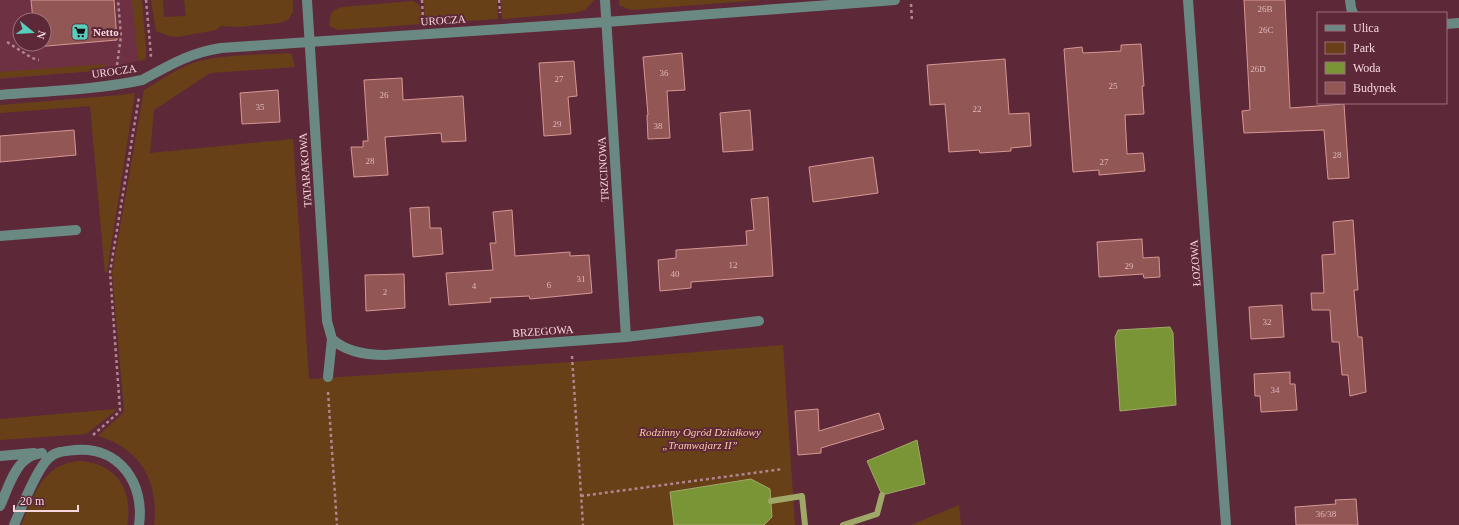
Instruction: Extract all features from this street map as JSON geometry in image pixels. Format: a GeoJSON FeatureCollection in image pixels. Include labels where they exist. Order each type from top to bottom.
{"type":"FeatureCollection","features":[{"type":"Feature","properties":{"kind":"street","name":"TATARAKOWA"},"geometry":{"type":"LineString","coordinates":[[307,0],[327,320],[332,339]]}},
{"type":"Feature","properties":{"kind":"street","name":"TRZCINOWA"},"geometry":{"type":"LineString","coordinates":[[605,0],[626,337]]}},
{"type":"Feature","properties":{"kind":"street","name":"UROCZA"},"geometry":{"type":"LineString","coordinates":[[0,94],[108,86],[135,82],[142,80],[180,59],[207,50],[221,48],[606,22],[895,0]]}},
{"type":"Feature","properties":{"kind":"street","name":"ŁOZOWA"},"geometry":{"type":"LineString","coordinates":[[1188,0],[1226,525]]}},
{"type":"Feature","properties":{"kind":"street"},"geometry":{"type":"LineString","coordinates":[[1350,0],[1353,12]]}},
{"type":"Feature","properties":{"kind":"street"},"geometry":{"type":"LineString","coordinates":[[1447,24],[1459,23]]}},
{"type":"Feature","properties":{"kind":"street"},"geometry":{"type":"LineString","coordinates":[[0,236],[76,230]]}},
{"type":"Feature","properties":{"kind":"street","name":"BRZEGOWA"},"geometry":{"type":"LineString","coordinates":[[332,339],[351,350],[372,355],[385,355],[626,337],[759,321]]}},
{"type":"Feature","properties":{"kind":"street"},"geometry":{"type":"LineString","coordinates":[[328,377],[332,339]]}},
{"type":"Feature","properties":{"kind":"street"},"geometry":{"type":"LineString","coordinates":[[0,456],[80,449],[98,452],[108,456],[123,467],[130,475],[139,496],[139,525]]}},
{"type":"Feature","properties":{"kind":"street"},"geometry":{"type":"LineString","coordinates":[[14,525],[41,468],[48,458],[66,450]]}},
{"type":"Feature","properties":{"kind":"street"},"geometry":{"type":"LineString","coordinates":[[0,506],[17,470],[24,461],[31,456],[42,453]]}},
{"type":"Feature","properties":{"kind":"street"},"geometry":{"type":"LineString","coordinates":[[0,462],[8,457],[18,455]]}},
{"type":"Feature","properties":{"kind":"path"},"geometry":{"type":"LineString","coordinates":[[117,65],[121,36],[118,0]]}},
{"type":"Feature","properties":{"kind":"path"},"geometry":{"type":"LineString","coordinates":[[146,0],[151,55],[149,59]]}},
{"type":"Feature","properties":{"kind":"path"},"geometry":{"type":"LineString","coordinates":[[422,0],[424,24]]}},
{"type":"Feature","properties":{"kind":"path"},"geometry":{"type":"LineString","coordinates":[[499,0],[501,19]]}},
{"type":"Feature","properties":{"kind":"path"},"geometry":{"type":"LineString","coordinates":[[911,0],[912,21]]}},
{"type":"Feature","properties":{"kind":"path"},"geometry":{"type":"LineString","coordinates":[[6,42],[32,58],[39,60]]}},
{"type":"Feature","properties":{"kind":"path"},"geometry":{"type":"LineString","coordinates":[[91,437],[120,410],[110,272],[140,91]]}},
{"type":"Feature","properties":{"kind":"path"},"geometry":{"type":"LineString","coordinates":[[572,362],[583,525]]}},
{"type":"Feature","properties":{"kind":"path"},"geometry":{"type":"LineString","coordinates":[[328,377],[337,525]]}},
{"type":"Feature","properties":{"kind":"path"},"geometry":{"type":"LineString","coordinates":[[581,496],[783,469]]}},
{"type":"Feature","properties":{"kind":"shaded area"},"geometry":{"type":"Polygon","coordinates":[[[0,0],[142,0],[146,59],[94,71],[0,79],[0,0]]]}},
{"type":"Feature","properties":{"kind":"green space"},"geometry":{"type":"Polygon","coordinates":[[[132,0],[142,0],[146,59],[140,61],[138,60],[132,0]]]}},
{"type":"Feature","properties":{"kind":"green space"},"geometry":{"type":"Polygon","coordinates":[[[151,0],[163,0],[164,17],[186,16],[184,0],[293,0],[293,12],[288,20],[279,23],[239,27],[221,26],[216,30],[177,37],[169,36],[156,31],[151,0]]]}},
{"type":"Feature","properties":{"kind":"green space"},"geometry":{"type":"Polygon","coordinates":[[[424,0],[497,0],[498,19],[425,24],[424,0]]]}},
{"type":"Feature","properties":{"kind":"green space"},"geometry":{"type":"Polygon","coordinates":[[[501,0],[594,0],[585,10],[574,13],[502,19],[501,0]]]}},
{"type":"Feature","properties":{"kind":"green space"},"geometry":{"type":"Polygon","coordinates":[[[619,0],[760,0],[631,10],[619,5],[619,0]]]}},
{"type":"Feature","properties":{"kind":"green space"},"geometry":{"type":"Polygon","coordinates":[[[413,1],[420,6],[422,24],[339,30],[329,26],[331,14],[335,10],[342,7],[413,1]]]}},
{"type":"Feature","properties":{"kind":"green space","name":"Rodzinny Ogród Działkowy „Tramwajarz II”"},"geometry":{"type":"Polygon","coordinates":[[[289,53],[292,55],[295,67],[210,73],[154,110],[150,153],[293,139],[309,379],[572,362],[783,345],[795,525],[154,525],[155,509],[153,494],[150,481],[144,469],[136,458],[126,449],[98,436],[122,414],[124,410],[112,273],[144,90],[180,68],[203,60],[227,56],[289,53]]]}},
{"type":"Feature","properties":{"kind":"green space"},"geometry":{"type":"Polygon","coordinates":[[[106,64],[102,68],[94,71],[0,78],[0,72],[106,64]]]}},
{"type":"Feature","properties":{"kind":"green space"},"geometry":{"type":"Polygon","coordinates":[[[135,93],[107,272],[105,273],[90,106],[0,113],[0,105],[135,93]]]}},
{"type":"Feature","properties":{"kind":"green space"},"geometry":{"type":"Polygon","coordinates":[[[116,409],[86,434],[0,440],[0,419],[116,409]]]}},
{"type":"Feature","properties":{"kind":"green space"},"geometry":{"type":"Polygon","coordinates":[[[79,461],[92,463],[103,467],[120,481],[125,490],[128,501],[127,525],[21,525],[35,493],[48,475],[56,468],[66,463],[79,461]]]}},
{"type":"Feature","properties":{"kind":"green space"},"geometry":{"type":"Polygon","coordinates":[[[959,505],[961,525],[911,525],[959,505]]]}},
{"type":"Feature","properties":{"kind":"water"},"geometry":{"type":"Polygon","coordinates":[[[1170,327],[1173,333],[1176,405],[1120,411],[1115,337],[1118,330],[1170,327]]]}},
{"type":"Feature","properties":{"kind":"water"},"geometry":{"type":"Polygon","coordinates":[[[917,440],[925,484],[882,495],[867,461],[917,440]]]}},
{"type":"Feature","properties":{"kind":"water"},"geometry":{"type":"Polygon","coordinates":[[[751,479],[770,489],[772,517],[764,525],[674,525],[670,492],[751,479]]]}},
{"type":"Feature","properties":{"kind":"building","name":"Netto"},"geometry":{"type":"Polygon","coordinates":[[[31,0],[114,0],[117,40],[52,46],[52,12],[32,12],[31,0]]]}},
{"type":"Feature","properties":{"kind":"building"},"geometry":{"type":"Polygon","coordinates":[[[1244,0],[1285,0],[1290,108],[1344,104],[1349,178],[1328,179],[1324,130],[1244,133],[1242,111],[1250,110],[1244,0]]]}},
{"type":"Feature","properties":{"kind":"building"},"geometry":{"type":"Polygon","coordinates":[[[1141,44],[1144,114],[1125,115],[1127,154],[1143,153],[1145,171],[1099,175],[1099,170],[1073,172],[1064,49],[1082,47],[1083,53],[1121,51],[1121,45],[1141,44]]]}},
{"type":"Feature","properties":{"kind":"building"},"geometry":{"type":"Polygon","coordinates":[[[682,53],[685,90],[667,91],[670,138],[648,139],[648,115],[643,57],[682,53]]]}},
{"type":"Feature","properties":{"kind":"building"},"geometry":{"type":"Polygon","coordinates":[[[1005,59],[1009,114],[1029,113],[1031,146],[1011,148],[1011,151],[980,153],[979,150],[949,152],[945,104],[930,105],[927,65],[1005,59]]]}},
{"type":"Feature","properties":{"kind":"building"},"geometry":{"type":"Polygon","coordinates":[[[574,61],[577,96],[568,97],[571,134],[544,136],[539,63],[574,61]]]}},
{"type":"Feature","properties":{"kind":"building"},"geometry":{"type":"Polygon","coordinates":[[[402,78],[403,100],[463,96],[466,141],[442,142],[441,133],[385,137],[388,175],[354,177],[351,147],[363,147],[363,141],[368,141],[364,80],[402,78]]]}},
{"type":"Feature","properties":{"kind":"building"},"geometry":{"type":"Polygon","coordinates":[[[278,90],[280,122],[242,124],[240,93],[278,90]]]}},
{"type":"Feature","properties":{"kind":"building"},"geometry":{"type":"Polygon","coordinates":[[[750,110],[753,150],[723,152],[720,113],[750,110]]]}},
{"type":"Feature","properties":{"kind":"building"},"geometry":{"type":"Polygon","coordinates":[[[74,130],[76,155],[0,162],[0,136],[74,130]]]}},
{"type":"Feature","properties":{"kind":"building"},"geometry":{"type":"Polygon","coordinates":[[[873,157],[878,193],[813,202],[809,167],[873,157]]]}},
{"type":"Feature","properties":{"kind":"building"},"geometry":{"type":"Polygon","coordinates":[[[768,197],[773,276],[691,282],[691,288],[660,291],[658,260],[676,258],[676,250],[747,245],[746,231],[754,230],[751,199],[768,197]]]}},
{"type":"Feature","properties":{"kind":"building"},"geometry":{"type":"Polygon","coordinates":[[[429,207],[430,228],[441,228],[443,254],[413,257],[410,208],[429,207]]]}},
{"type":"Feature","properties":{"kind":"building"},"geometry":{"type":"Polygon","coordinates":[[[512,210],[515,256],[570,252],[570,256],[589,255],[592,293],[530,299],[529,296],[490,298],[491,302],[449,305],[446,273],[493,270],[490,243],[496,243],[493,212],[512,210]]]}},
{"type":"Feature","properties":{"kind":"building"},"geometry":{"type":"Polygon","coordinates":[[[1353,220],[1358,290],[1354,290],[1358,337],[1362,337],[1366,392],[1350,396],[1348,375],[1342,375],[1339,342],[1332,342],[1330,310],[1312,310],[1311,293],[1324,293],[1322,255],[1335,254],[1333,222],[1353,220]]]}},
{"type":"Feature","properties":{"kind":"building"},"geometry":{"type":"Polygon","coordinates":[[[1142,239],[1143,258],[1159,257],[1160,277],[1144,278],[1143,274],[1099,277],[1097,242],[1142,239]]]}},
{"type":"Feature","properties":{"kind":"building"},"geometry":{"type":"Polygon","coordinates":[[[404,274],[405,308],[366,311],[365,275],[404,274]]]}},
{"type":"Feature","properties":{"kind":"building"},"geometry":{"type":"Polygon","coordinates":[[[1282,305],[1284,337],[1251,339],[1249,307],[1282,305]]]}},
{"type":"Feature","properties":{"kind":"building"},"geometry":{"type":"Polygon","coordinates":[[[1290,372],[1290,384],[1295,384],[1297,410],[1261,412],[1260,396],[1255,396],[1254,374],[1290,372]]]}},
{"type":"Feature","properties":{"kind":"building"},"geometry":{"type":"Polygon","coordinates":[[[818,409],[819,431],[879,413],[884,429],[821,448],[821,453],[798,455],[795,411],[818,409]]]}},
{"type":"Feature","properties":{"kind":"building"},"geometry":{"type":"Polygon","coordinates":[[[1356,499],[1358,525],[1296,525],[1295,507],[1336,504],[1335,500],[1356,499]]]}},
{"type":"Feature","properties":{"kind":"waterway"},"geometry":{"type":"LineString","coordinates":[[843,525],[877,514],[882,495]]}},
{"type":"Feature","properties":{"kind":"waterway"},"geometry":{"type":"LineString","coordinates":[[771,501],[802,496],[805,525]]}},
{"type":"Feature","properties":{"kind":"place","name":"Netto"},"geometry":{"type":"Point","coordinates":[80,32]}}]}
